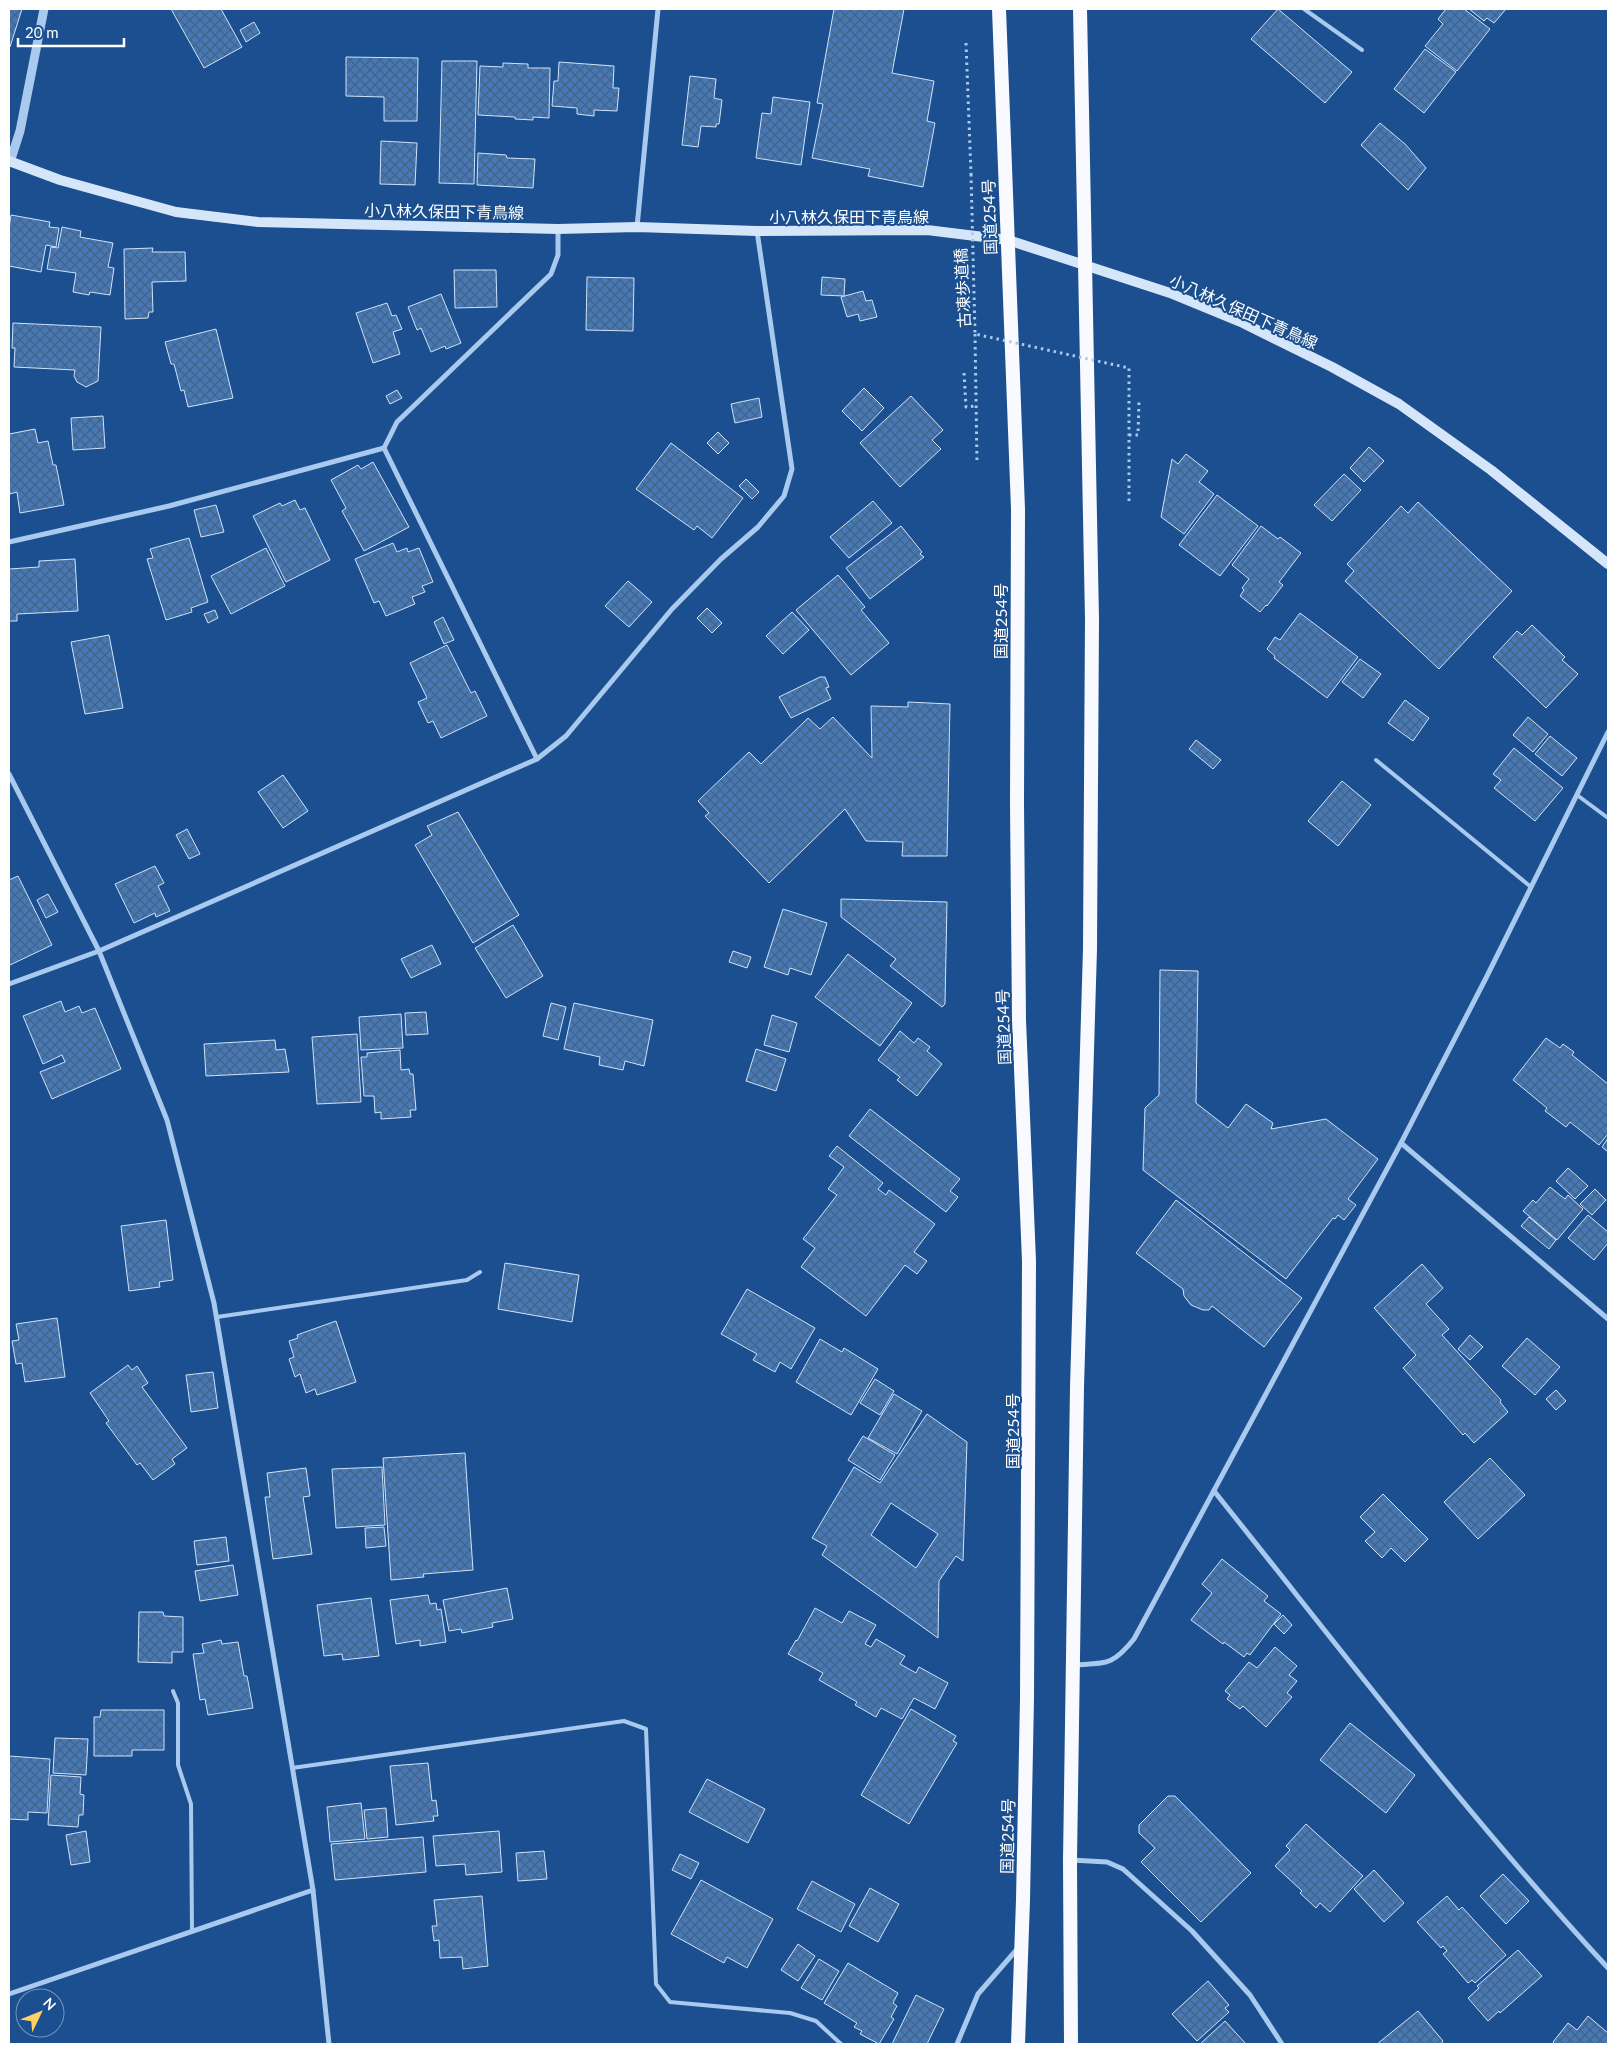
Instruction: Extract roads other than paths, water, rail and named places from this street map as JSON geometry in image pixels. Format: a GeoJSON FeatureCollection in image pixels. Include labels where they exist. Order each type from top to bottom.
{"type":"FeatureCollection","features":[{"type":"Feature","properties":{"kind":"highway","name":"国道254号"},"geometry":{"type":"LineString","coordinates":[[999,9],[1018,509],[1017,805],[1019,1020],[1030,1261],[1030,1537],[1022,1944],[1018,2044]]}},
{"type":"Feature","properties":{"kind":"highway"},"geometry":{"type":"LineString","coordinates":[[1071,2044],[1070,1860],[1077,1387],[1090,949],[1092,619],[1080,9]]}},
{"type":"Feature","properties":{"kind":"main road","name":"小八林久保田下青鳥線"},"geometry":{"type":"LineString","coordinates":[[9,162],[115,197],[185,213],[258,222],[558,229],[637,227],[757,231],[927,230],[1008,240],[1170,293],[1243,323],[1332,367],[1399,404],[1491,470],[1608,564]]}},
{"type":"Feature","properties":{"kind":"street"},"geometry":{"type":"LineString","coordinates":[[9,162],[20,131],[44,9]]}},
{"type":"Feature","properties":{"kind":"street"},"geometry":{"type":"LineString","coordinates":[[637,227],[658,9]]}},
{"type":"Feature","properties":{"kind":"street"},"geometry":{"type":"LineString","coordinates":[[9,542],[169,506],[384,448],[397,422],[551,274],[558,255],[558,229]]}},
{"type":"Feature","properties":{"kind":"street"},"geometry":{"type":"LineString","coordinates":[[9,984],[99,951],[537,759],[566,736],[672,609],[721,559],[758,527],[784,496],[792,469],[757,231]]}},
{"type":"Feature","properties":{"kind":"street"},"geometry":{"type":"LineString","coordinates":[[384,448],[537,759]]}},
{"type":"Feature","properties":{"kind":"street"},"geometry":{"type":"LineString","coordinates":[[1074,1664],[1108,1663],[1121,1655],[1134,1639],[1401,1143],[1608,732]]}},
{"type":"Feature","properties":{"kind":"street"},"geometry":{"type":"LineString","coordinates":[[9,774],[99,951],[167,1120],[217,1316],[313,1890],[329,2044]]}},
{"type":"Feature","properties":{"kind":"street"},"geometry":{"type":"LineString","coordinates":[[1401,1143],[1608,1319]]}},
{"type":"Feature","properties":{"kind":"street"},"geometry":{"type":"LineString","coordinates":[[1214,1491],[1466,1805],[1559,1915],[1608,1968]]}},
{"type":"Feature","properties":{"kind":"street"},"geometry":{"type":"LineString","coordinates":[[1070,1860],[1107,1862],[1123,1869],[1192,1931],[1250,1995],[1282,2044]]}},
{"type":"Feature","properties":{"kind":"street"},"geometry":{"type":"LineString","coordinates":[[9,1994],[313,1890]]}},
{"type":"Feature","properties":{"kind":"street"},"geometry":{"type":"LineString","coordinates":[[957,2044],[978,1994],[1022,1944]]}},
{"type":"Feature","properties":{"kind":"lane"},"geometry":{"type":"LineString","coordinates":[[1304,9],[1362,50]]}},
{"type":"Feature","properties":{"kind":"lane"},"geometry":{"type":"LineString","coordinates":[[1376,760],[1531,887]]}},
{"type":"Feature","properties":{"kind":"lane"},"geometry":{"type":"LineString","coordinates":[[1577,795],[1608,818]]}},
{"type":"Feature","properties":{"kind":"lane"},"geometry":{"type":"LineString","coordinates":[[217,1316],[467,1280],[480,1272]]}},
{"type":"Feature","properties":{"kind":"lane"},"geometry":{"type":"LineString","coordinates":[[173,1691],[178,1703],[178,1765],[191,1804],[192,1931]]}},
{"type":"Feature","properties":{"kind":"lane"},"geometry":{"type":"LineString","coordinates":[[292,1768],[624,1722],[646,1729],[656,1984],[670,2002],[790,2013],[816,2021],[841,2044]]}}]}
